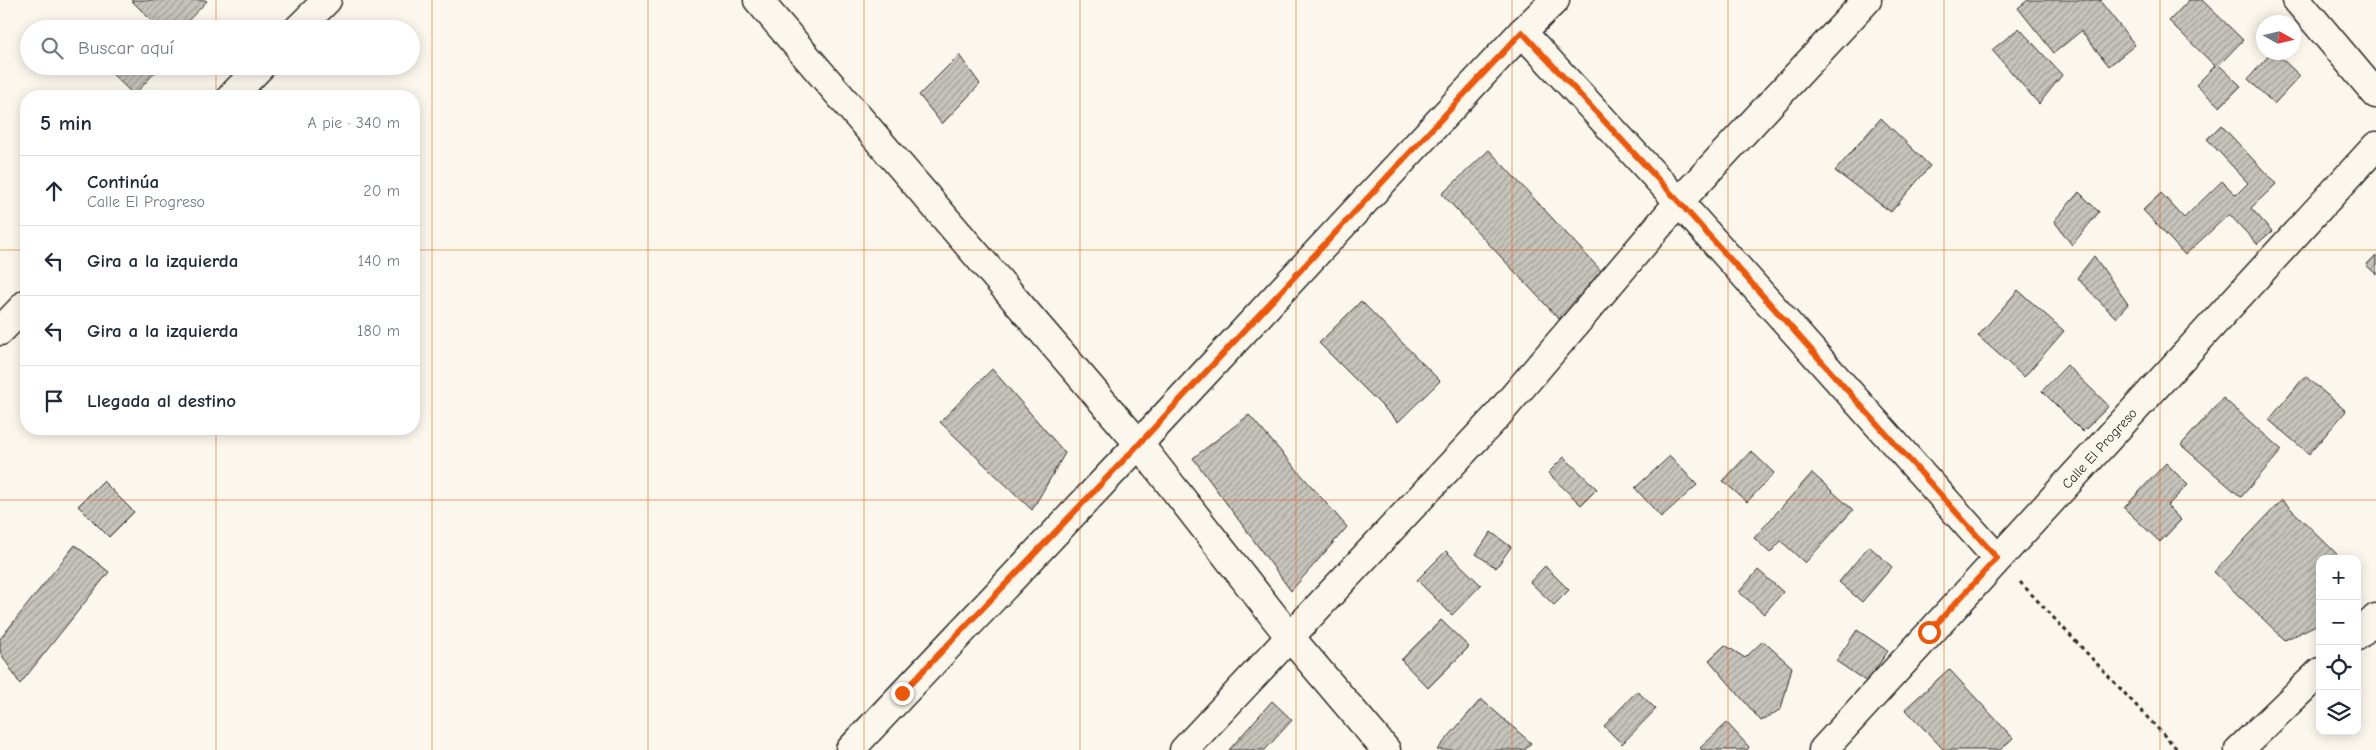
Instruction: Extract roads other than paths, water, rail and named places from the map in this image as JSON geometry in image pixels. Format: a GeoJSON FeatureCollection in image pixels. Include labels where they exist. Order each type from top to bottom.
{"type":"FeatureCollection","features":[{"type":"Feature","properties":{"kind":"street"},"geometry":{"type":"LineString","coordinates":[[307,20],[327,0]]}},
{"type":"Feature","properties":{"kind":"street"},"geometry":{"type":"LineString","coordinates":[[758,0],[1139,444],[1290,638],[1386,750]]}},
{"type":"Feature","properties":{"kind":"street"},"geometry":{"type":"LineString","coordinates":[[1184,750],[1497,416],[1679,202],[1867,0]]}},
{"type":"Feature","properties":{"kind":"street"},"geometry":{"type":"LineString","coordinates":[[2297,0],[2376,94]]}},
{"type":"Feature","properties":{"kind":"street"},"geometry":{"type":"LineString","coordinates":[[850,750],[1139,444],[1522,32],[1544,4]]}},
{"type":"Feature","properties":{"kind":"street"},"geometry":{"type":"LineString","coordinates":[[1522,32],[1679,202],[1997,558]]}},
{"type":"Feature","properties":{"kind":"street"},"geometry":{"type":"LineString","coordinates":[[238,90],[252,75]]}},
{"type":"Feature","properties":{"kind":"street","name":"Calle El Progreso"},"geometry":{"type":"LineString","coordinates":[[1823,750],[2376,146]]}},
{"type":"Feature","properties":{"kind":"street"},"geometry":{"type":"LineString","coordinates":[[0,331],[20,310]]}},
{"type":"Feature","properties":{"kind":"street"},"geometry":{"type":"LineString","coordinates":[[2361,632],[2376,618]]}},
{"type":"Feature","properties":{"kind":"street"},"geometry":{"type":"LineString","coordinates":[[2239,750],[2316,676]]}}]}
